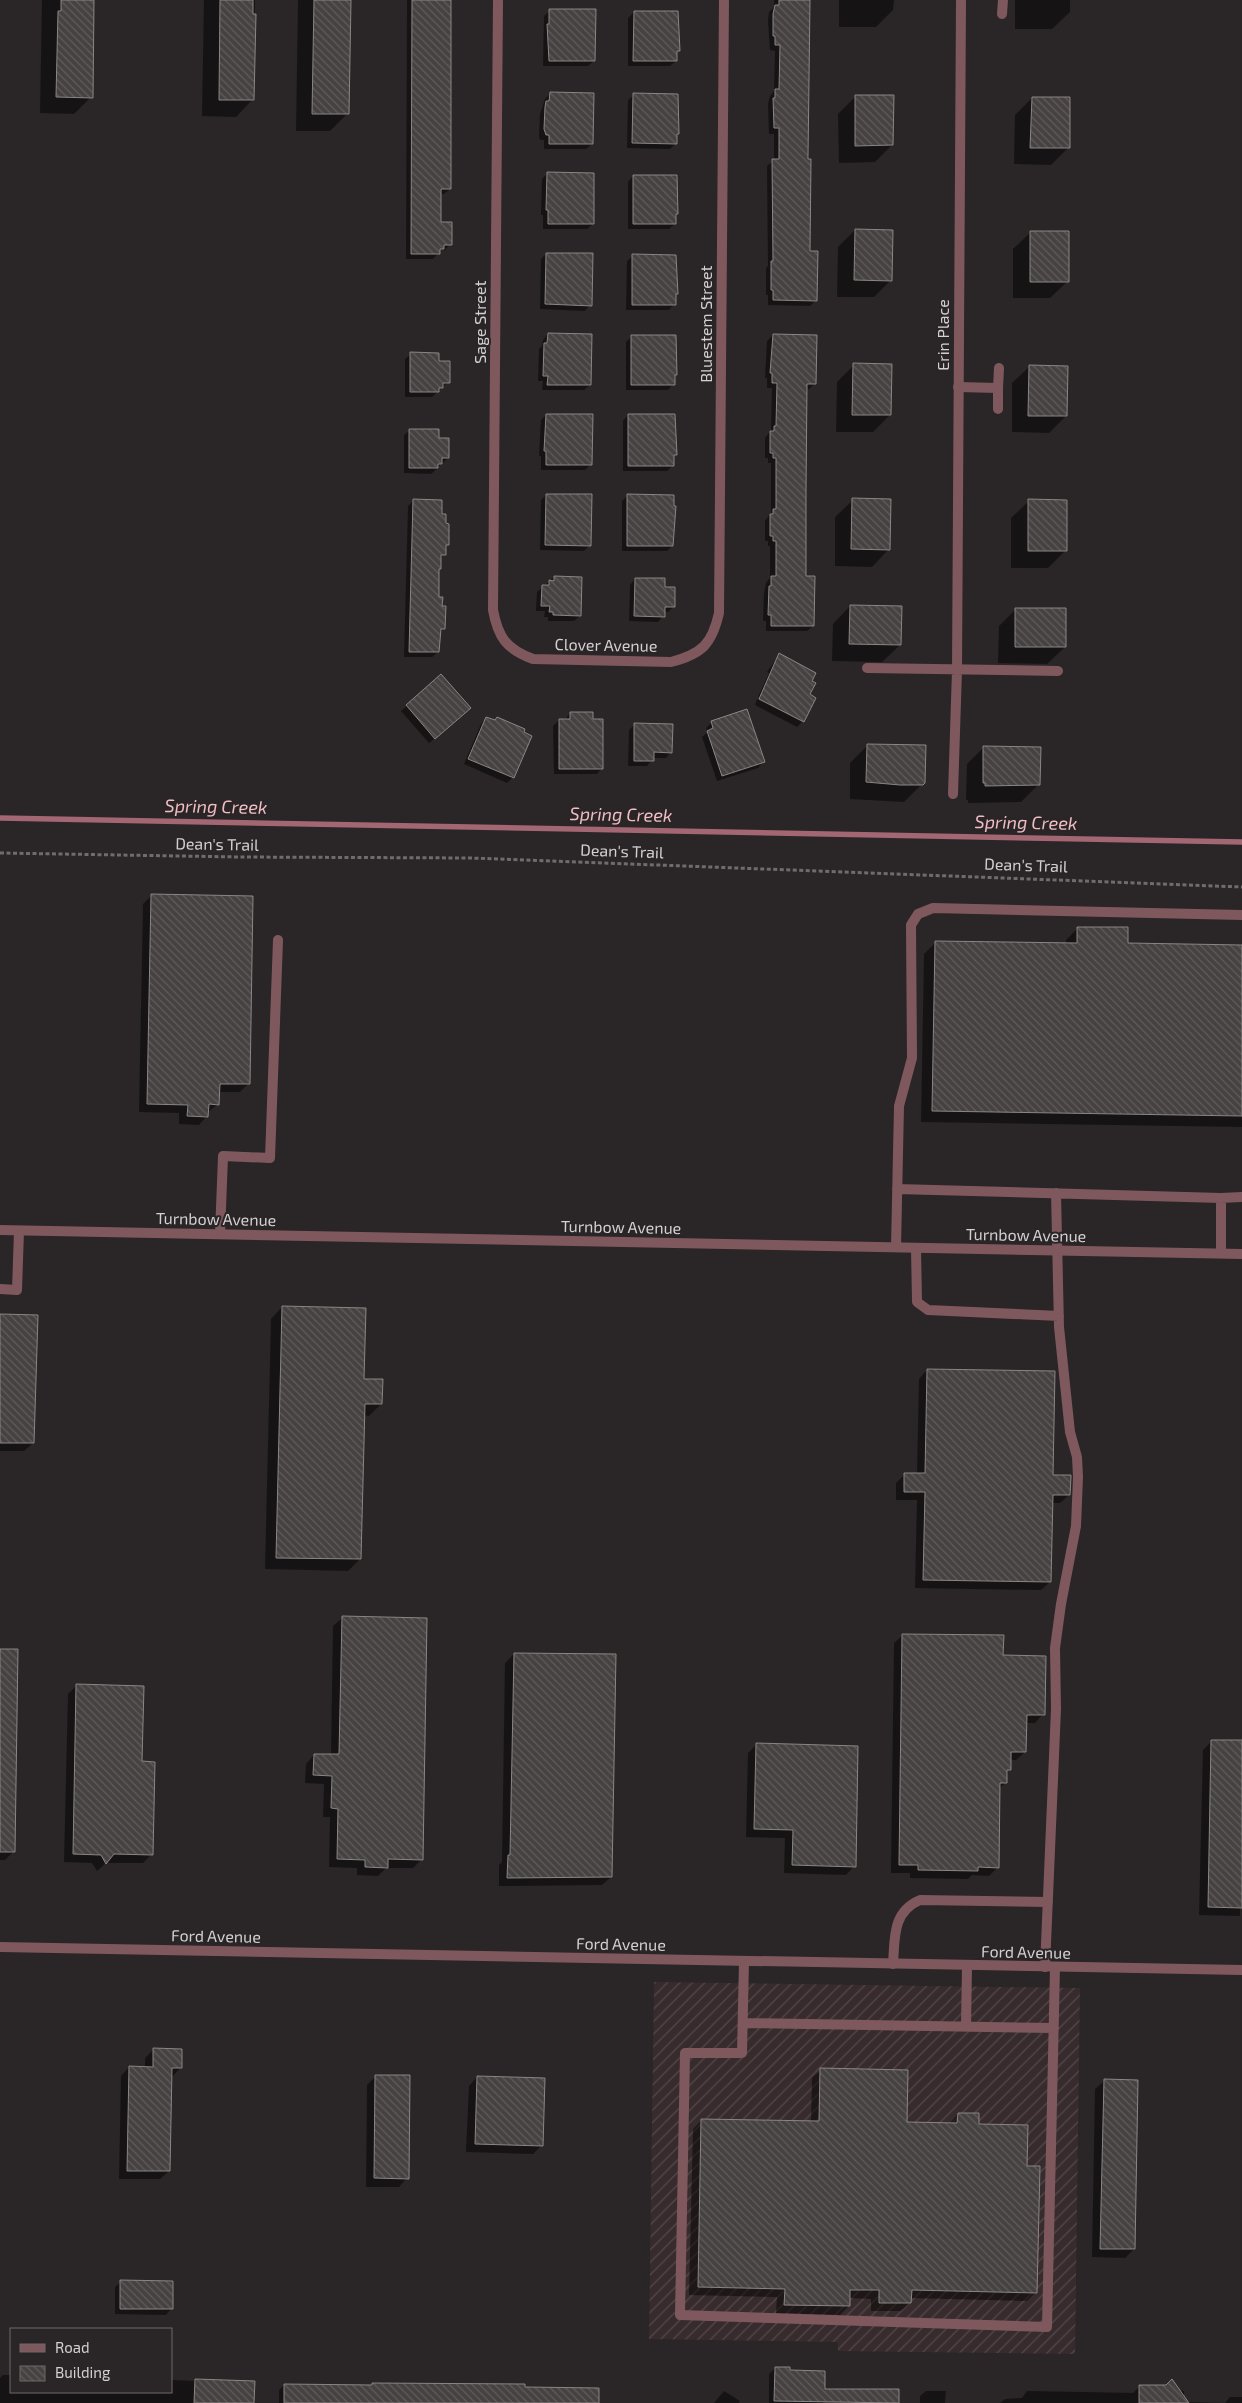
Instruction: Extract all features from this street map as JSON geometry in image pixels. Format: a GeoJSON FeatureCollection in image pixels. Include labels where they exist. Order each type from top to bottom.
{"type":"FeatureCollection","features":[{"type":"Feature","properties":{"kind":"street","name":"Sage Street"},"geometry":{"type":"LineString","coordinates":[[498,0],[493,610],[496,627],[505,642]]}},
{"type":"Feature","properties":{"kind":"street","name":"Bluestem Street"},"geometry":{"type":"LineString","coordinates":[[706,645],[715,630],[719,613],[724,0]]}},
{"type":"Feature","properties":{"kind":"street","name":"Erin Place"},"geometry":{"type":"LineString","coordinates":[[953,794],[956,670],[961,0]]}},
{"type":"Feature","properties":{"kind":"street"},"geometry":{"type":"LineString","coordinates":[[1002,14],[1003,0]]}},
{"type":"Feature","properties":{"kind":"street"},"geometry":{"type":"LineString","coordinates":[[998,368],[998,409]]}},
{"type":"Feature","properties":{"kind":"street"},"geometry":{"type":"LineString","coordinates":[[958,387],[998,388]]}},
{"type":"Feature","properties":{"kind":"street","name":"Clover Avenue"},"geometry":{"type":"LineString","coordinates":[[505,642],[517,653],[533,659],[671,662],[692,656],[706,645]]}},
{"type":"Feature","properties":{"kind":"street"},"geometry":{"type":"LineString","coordinates":[[867,668],[1058,671]]}},
{"type":"Feature","properties":{"kind":"street"},"geometry":{"type":"LineString","coordinates":[[896,1247],[899,1106],[912,1058],[911,925],[918,914],[933,908],[1242,915]]}},
{"type":"Feature","properties":{"kind":"street"},"geometry":{"type":"LineString","coordinates":[[220,1234],[223,1156],[270,1158],[278,940]]}},
{"type":"Feature","properties":{"kind":"street"},"geometry":{"type":"LineString","coordinates":[[897,1189],[1242,1197]]}},
{"type":"Feature","properties":{"kind":"street"},"geometry":{"type":"LineString","coordinates":[[744,1961],[742,2053],[685,2053],[680,2315],[1047,2327],[1054,2028],[1048,1902],[1056,1709],[1055,1648],[1061,1604],[1076,1526],[1078,1477],[1077,1457],[1070,1432],[1059,1316],[1056,1193]]}},
{"type":"Feature","properties":{"kind":"street"},"geometry":{"type":"LineString","coordinates":[[1221,1198],[1221,1253]]}},
{"type":"Feature","properties":{"kind":"street","name":"Turnbow Avenue"},"geometry":{"type":"LineString","coordinates":[[0,1230],[1242,1254]]}},
{"type":"Feature","properties":{"kind":"street"},"geometry":{"type":"LineString","coordinates":[[0,1289],[17,1290],[19,1231]]}},
{"type":"Feature","properties":{"kind":"street"},"geometry":{"type":"LineString","coordinates":[[916,1248],[917,1302],[928,1310],[1059,1316]]}},
{"type":"Feature","properties":{"kind":"street"},"geometry":{"type":"LineString","coordinates":[[894,1964],[896,1928],[909,1905],[920,1900],[1048,1902]]}},
{"type":"Feature","properties":{"kind":"street","name":"Ford Avenue"},"geometry":{"type":"LineString","coordinates":[[0,1946],[1242,1970]]}},
{"type":"Feature","properties":{"kind":"street"},"geometry":{"type":"LineString","coordinates":[[966,2026],[968,1966]]}},
{"type":"Feature","properties":{"kind":"street"},"geometry":{"type":"LineString","coordinates":[[742,2023],[1054,2028]]}},
{"type":"Feature","properties":{"kind":"path","name":"Dean's Trail"},"geometry":{"type":"LineString","coordinates":[[0,852],[249,858],[471,858],[1242,887]]}},
{"type":"Feature","properties":{"kind":"shaded area"},"geometry":{"type":"Polygon","coordinates":[[[654,1982],[1080,1988],[1075,2354],[838,2351],[838,2342],[649,2339],[654,1982]]]}},
{"type":"Feature","properties":{"kind":"building"},"geometry":{"type":"Polygon","coordinates":[[[61,0],[94,0],[93,98],[56,97],[58,11],[61,11],[61,0]]]}},
{"type":"Feature","properties":{"kind":"building"},"geometry":{"type":"Polygon","coordinates":[[[220,0],[253,0],[253,14],[256,14],[254,100],[219,100],[220,0]]]}},
{"type":"Feature","properties":{"kind":"building"},"geometry":{"type":"Polygon","coordinates":[[[314,0],[351,0],[349,114],[312,114],[314,0]]]}},
{"type":"Feature","properties":{"kind":"building"},"geometry":{"type":"Polygon","coordinates":[[[412,0],[451,0],[451,189],[441,189],[441,222],[452,222],[452,245],[444,245],[444,249],[440,249],[440,254],[411,254],[412,0]]]}},
{"type":"Feature","properties":{"kind":"building"},"geometry":{"type":"Polygon","coordinates":[[[779,0],[810,0],[808,159],[811,159],[810,251],[818,251],[817,301],[773,300],[773,290],[771,290],[771,261],[773,261],[772,159],[779,159],[779,128],[774,128],[773,98],[775,98],[775,89],[779,89],[780,45],[775,45],[773,14],[775,5],[779,5],[779,0]]]}},
{"type":"Feature","properties":{"kind":"building"},"geometry":{"type":"Polygon","coordinates":[[[549,9],[596,9],[595,61],[549,61],[547,24],[549,24],[549,9]]]}},
{"type":"Feature","properties":{"kind":"building"},"geometry":{"type":"Polygon","coordinates":[[[634,11],[678,11],[680,51],[677,51],[677,61],[633,61],[634,11]]]}},
{"type":"Feature","properties":{"kind":"building"},"geometry":{"type":"Polygon","coordinates":[[[550,92],[594,93],[593,144],[549,144],[549,135],[546,135],[544,129],[545,107],[546,101],[549,101],[550,92]]]}},
{"type":"Feature","properties":{"kind":"building"},"geometry":{"type":"Polygon","coordinates":[[[633,93],[678,94],[679,134],[677,134],[677,144],[632,143],[633,93]]]}},
{"type":"Feature","properties":{"kind":"building"},"geometry":{"type":"Polygon","coordinates":[[[855,95],[894,95],[893,145],[855,146],[855,95]]]}},
{"type":"Feature","properties":{"kind":"building"},"geometry":{"type":"Polygon","coordinates":[[[1032,97],[1070,97],[1070,148],[1030,148],[1032,97]]]}},
{"type":"Feature","properties":{"kind":"building"},"geometry":{"type":"Polygon","coordinates":[[[547,172],[594,173],[594,224],[548,224],[548,210],[546,210],[547,172]]]}},
{"type":"Feature","properties":{"kind":"building"},"geometry":{"type":"Polygon","coordinates":[[[633,175],[677,175],[678,214],[676,214],[676,224],[633,224],[633,175]]]}},
{"type":"Feature","properties":{"kind":"building"},"geometry":{"type":"Polygon","coordinates":[[[855,229],[893,230],[892,281],[854,280],[855,229]]]}},
{"type":"Feature","properties":{"kind":"building"},"geometry":{"type":"Polygon","coordinates":[[[1030,231],[1069,231],[1069,282],[1030,282],[1030,231]]]}},
{"type":"Feature","properties":{"kind":"building"},"geometry":{"type":"Polygon","coordinates":[[[546,253],[593,253],[592,306],[545,304],[546,253]]]}},
{"type":"Feature","properties":{"kind":"building"},"geometry":{"type":"Polygon","coordinates":[[[632,254],[676,255],[678,294],[676,294],[676,305],[632,305],[632,254]]]}},
{"type":"Feature","properties":{"kind":"building"},"geometry":{"type":"Polygon","coordinates":[[[548,333],[592,334],[591,385],[547,385],[548,376],[543,376],[544,343],[547,343],[548,333]]]}},
{"type":"Feature","properties":{"kind":"building"},"geometry":{"type":"Polygon","coordinates":[[[773,334],[817,335],[816,384],[807,384],[806,576],[815,576],[814,626],[771,626],[771,615],[768,615],[771,576],[776,576],[776,541],[773,541],[773,536],[770,536],[770,514],[773,514],[773,509],[776,509],[776,458],[773,458],[773,453],[770,453],[770,431],[774,431],[774,426],[776,426],[777,383],[772,383],[772,373],[770,373],[773,334]]]}},
{"type":"Feature","properties":{"kind":"building"},"geometry":{"type":"Polygon","coordinates":[[[631,335],[676,335],[677,375],[675,375],[675,385],[631,385],[631,335]]]}},
{"type":"Feature","properties":{"kind":"building"},"geometry":{"type":"Polygon","coordinates":[[[410,352],[439,353],[439,361],[450,361],[450,383],[443,383],[443,388],[439,388],[439,392],[410,392],[410,352]]]}},
{"type":"Feature","properties":{"kind":"building"},"geometry":{"type":"Polygon","coordinates":[[[853,363],[892,364],[891,415],[852,415],[853,363]]]}},
{"type":"Feature","properties":{"kind":"building"},"geometry":{"type":"Polygon","coordinates":[[[1029,365],[1068,366],[1067,416],[1028,416],[1029,365]]]}},
{"type":"Feature","properties":{"kind":"building"},"geometry":{"type":"Polygon","coordinates":[[[546,414],[593,414],[592,465],[546,465],[546,451],[544,451],[546,414]]]}},
{"type":"Feature","properties":{"kind":"building"},"geometry":{"type":"Polygon","coordinates":[[[628,414],[675,414],[677,455],[674,455],[674,466],[628,466],[628,414]]]}},
{"type":"Feature","properties":{"kind":"building"},"geometry":{"type":"Polygon","coordinates":[[[409,429],[439,429],[439,438],[449,438],[449,458],[442,458],[442,464],[438,464],[438,468],[409,468],[409,429]]]}},
{"type":"Feature","properties":{"kind":"building"},"geometry":{"type":"Polygon","coordinates":[[[546,494],[592,494],[591,546],[545,545],[546,494]]]}},
{"type":"Feature","properties":{"kind":"building"},"geometry":{"type":"Polygon","coordinates":[[[627,494],[674,495],[674,506],[676,506],[673,546],[627,546],[627,494]]]}},
{"type":"Feature","properties":{"kind":"building"},"geometry":{"type":"Polygon","coordinates":[[[852,498],[891,499],[890,550],[851,549],[852,498]]]}},
{"type":"Feature","properties":{"kind":"building"},"geometry":{"type":"Polygon","coordinates":[[[413,499],[442,500],[442,514],[446,514],[446,523],[449,524],[449,545],[446,545],[446,555],[441,555],[441,569],[439,569],[439,597],[443,597],[442,606],[446,606],[445,629],[441,629],[439,652],[409,652],[413,499]]]}},
{"type":"Feature","properties":{"kind":"building"},"geometry":{"type":"Polygon","coordinates":[[[1028,499],[1067,500],[1067,551],[1028,551],[1028,499]]]}},
{"type":"Feature","properties":{"kind":"building"},"geometry":{"type":"Polygon","coordinates":[[[554,576],[582,577],[581,616],[553,615],[553,612],[549,612],[550,606],[541,606],[542,585],[549,585],[549,580],[554,581],[554,576]]]}},
{"type":"Feature","properties":{"kind":"building"},"geometry":{"type":"Polygon","coordinates":[[[635,578],[665,578],[665,587],[675,587],[675,607],[665,607],[665,617],[634,616],[635,578]]]}},
{"type":"Feature","properties":{"kind":"building"},"geometry":{"type":"Polygon","coordinates":[[[850,605],[902,606],[901,645],[849,644],[850,605]]]}},
{"type":"Feature","properties":{"kind":"building"},"geometry":{"type":"Polygon","coordinates":[[[1015,608],[1066,608],[1066,647],[1015,647],[1015,608]]]}},
{"type":"Feature","properties":{"kind":"building"},"geometry":{"type":"Polygon","coordinates":[[[779,653],[816,673],[812,681],[816,683],[810,694],[816,698],[804,722],[759,699],[779,653]]]}},
{"type":"Feature","properties":{"kind":"building"},"geometry":{"type":"Polygon","coordinates":[[[441,674],[471,708],[435,739],[406,705],[441,674]]]}},
{"type":"Feature","properties":{"kind":"building"},"geometry":{"type":"Polygon","coordinates":[[[747,709],[765,762],[722,776],[707,731],[713,728],[711,721],[747,709]]]}},
{"type":"Feature","properties":{"kind":"building"},"geometry":{"type":"Polygon","coordinates":[[[570,712],[593,712],[593,719],[603,719],[603,769],[559,769],[559,719],[570,719],[570,712]]]}},
{"type":"Feature","properties":{"kind":"building"},"geometry":{"type":"Polygon","coordinates":[[[486,717],[495,720],[497,717],[525,729],[524,732],[532,736],[514,778],[468,759],[486,717]]]}},
{"type":"Feature","properties":{"kind":"building"},"geometry":{"type":"Polygon","coordinates":[[[634,723],[673,724],[672,753],[654,752],[654,761],[634,761],[634,723]]]}},
{"type":"Feature","properties":{"kind":"building"},"geometry":{"type":"Polygon","coordinates":[[[867,744],[926,745],[925,783],[923,785],[900,785],[866,782],[867,744]]]}},
{"type":"Feature","properties":{"kind":"building"},"geometry":{"type":"Polygon","coordinates":[[[983,746],[1041,747],[1040,785],[985,786],[985,783],[983,783],[983,746]]]}},
{"type":"Feature","properties":{"kind":"building"},"geometry":{"type":"Polygon","coordinates":[[[151,894],[253,896],[250,1084],[220,1084],[219,1105],[209,1104],[208,1117],[187,1116],[188,1105],[147,1104],[151,894]]]}},
{"type":"Feature","properties":{"kind":"building"},"geometry":{"type":"Polygon","coordinates":[[[1077,927],[1128,927],[1128,943],[1242,945],[1242,1116],[932,1111],[935,941],[1077,943],[1077,927]]]}},
{"type":"Feature","properties":{"kind":"building"},"geometry":{"type":"Polygon","coordinates":[[[282,1306],[366,1308],[364,1379],[383,1379],[382,1404],[365,1404],[361,1559],[276,1558],[282,1306]]]}},
{"type":"Feature","properties":{"kind":"building"},"geometry":{"type":"Polygon","coordinates":[[[0,1314],[38,1315],[34,1443],[0,1443],[0,1314]]]}},
{"type":"Feature","properties":{"kind":"building"},"geometry":{"type":"Polygon","coordinates":[[[927,1369],[1055,1371],[1053,1475],[1071,1475],[1071,1477],[1070,1495],[1053,1495],[1051,1582],[923,1580],[925,1492],[904,1492],[904,1473],[925,1473],[927,1369]]]}},
{"type":"Feature","properties":{"kind":"building"},"geometry":{"type":"Polygon","coordinates":[[[342,1616],[427,1618],[423,1860],[388,1859],[388,1868],[365,1867],[365,1860],[337,1859],[338,1809],[331,1808],[332,1776],[313,1775],[314,1754],[339,1754],[342,1616]]]}},
{"type":"Feature","properties":{"kind":"building"},"geometry":{"type":"Polygon","coordinates":[[[902,1634],[1004,1635],[1003,1655],[1046,1656],[1045,1715],[1027,1715],[1026,1752],[1011,1752],[1011,1770],[1007,1770],[1007,1783],[1000,1783],[999,1868],[978,1867],[978,1871],[918,1870],[918,1865],[899,1865],[902,1634]]]}},
{"type":"Feature","properties":{"kind":"building"},"geometry":{"type":"Polygon","coordinates":[[[0,1649],[18,1649],[15,1852],[0,1852],[0,1649]]]}},
{"type":"Feature","properties":{"kind":"building"},"geometry":{"type":"Polygon","coordinates":[[[514,1653],[616,1654],[612,1877],[507,1878],[508,1855],[510,1855],[514,1653]]]}},
{"type":"Feature","properties":{"kind":"building"},"geometry":{"type":"Polygon","coordinates":[[[76,1684],[144,1686],[142,1761],[155,1762],[153,1855],[114,1854],[106,1864],[101,1855],[73,1854],[76,1684]]]}},
{"type":"Feature","properties":{"kind":"building"},"geometry":{"type":"Polygon","coordinates":[[[1211,1740],[1242,1740],[1242,1908],[1208,1907],[1211,1740]]]}},
{"type":"Feature","properties":{"kind":"building"},"geometry":{"type":"Polygon","coordinates":[[[756,1743],[858,1746],[856,1867],[792,1865],[793,1830],[754,1829],[756,1743]]]}},
{"type":"Feature","properties":{"kind":"building"},"geometry":{"type":"Polygon","coordinates":[[[153,2048],[182,2049],[182,2068],[172,2068],[170,2171],[127,2171],[129,2066],[153,2067],[153,2048]]]}},
{"type":"Feature","properties":{"kind":"building"},"geometry":{"type":"Polygon","coordinates":[[[820,2068],[908,2070],[907,2122],[957,2123],[958,2113],[979,2113],[979,2124],[1028,2125],[1027,2166],[1040,2166],[1037,2293],[912,2290],[911,2303],[879,2303],[879,2290],[850,2290],[850,2306],[784,2305],[785,2289],[698,2287],[701,2119],[819,2121],[820,2068]]]}},
{"type":"Feature","properties":{"kind":"building"},"geometry":{"type":"Polygon","coordinates":[[[375,2075],[410,2075],[409,2179],[374,2178],[375,2075]]]}},
{"type":"Feature","properties":{"kind":"building"},"geometry":{"type":"Polygon","coordinates":[[[477,2076],[545,2078],[543,2146],[475,2144],[477,2076]]]}},
{"type":"Feature","properties":{"kind":"building"},"geometry":{"type":"Polygon","coordinates":[[[1104,2079],[1138,2080],[1135,2249],[1100,2249],[1104,2079]]]}},
{"type":"Feature","properties":{"kind":"building"},"geometry":{"type":"Polygon","coordinates":[[[120,2280],[173,2281],[173,2309],[120,2309],[120,2280]]]}},
{"type":"Feature","properties":{"kind":"building"},"geometry":{"type":"Polygon","coordinates":[[[775,2367],[790,2367],[790,2370],[825,2371],[825,2389],[899,2389],[899,2403],[774,2401],[775,2367]]]}},
{"type":"Feature","properties":{"kind":"building"},"geometry":{"type":"Polygon","coordinates":[[[195,2379],[255,2381],[254,2403],[194,2403],[195,2379]]]}},
{"type":"Feature","properties":{"kind":"building"},"geometry":{"type":"Polygon","coordinates":[[[1172,2379],[1189,2403],[1139,2403],[1139,2385],[1166,2385],[1172,2379]]]}},
{"type":"Feature","properties":{"kind":"building"},"geometry":{"type":"Polygon","coordinates":[[[372,2383],[525,2384],[525,2387],[599,2388],[599,2403],[284,2403],[284,2384],[372,2385],[372,2383]]]}},
{"type":"Feature","properties":{"kind":"waterway","name":"Spring Creek"},"geometry":{"type":"LineString","coordinates":[[0,818],[1242,842]]}}]}
